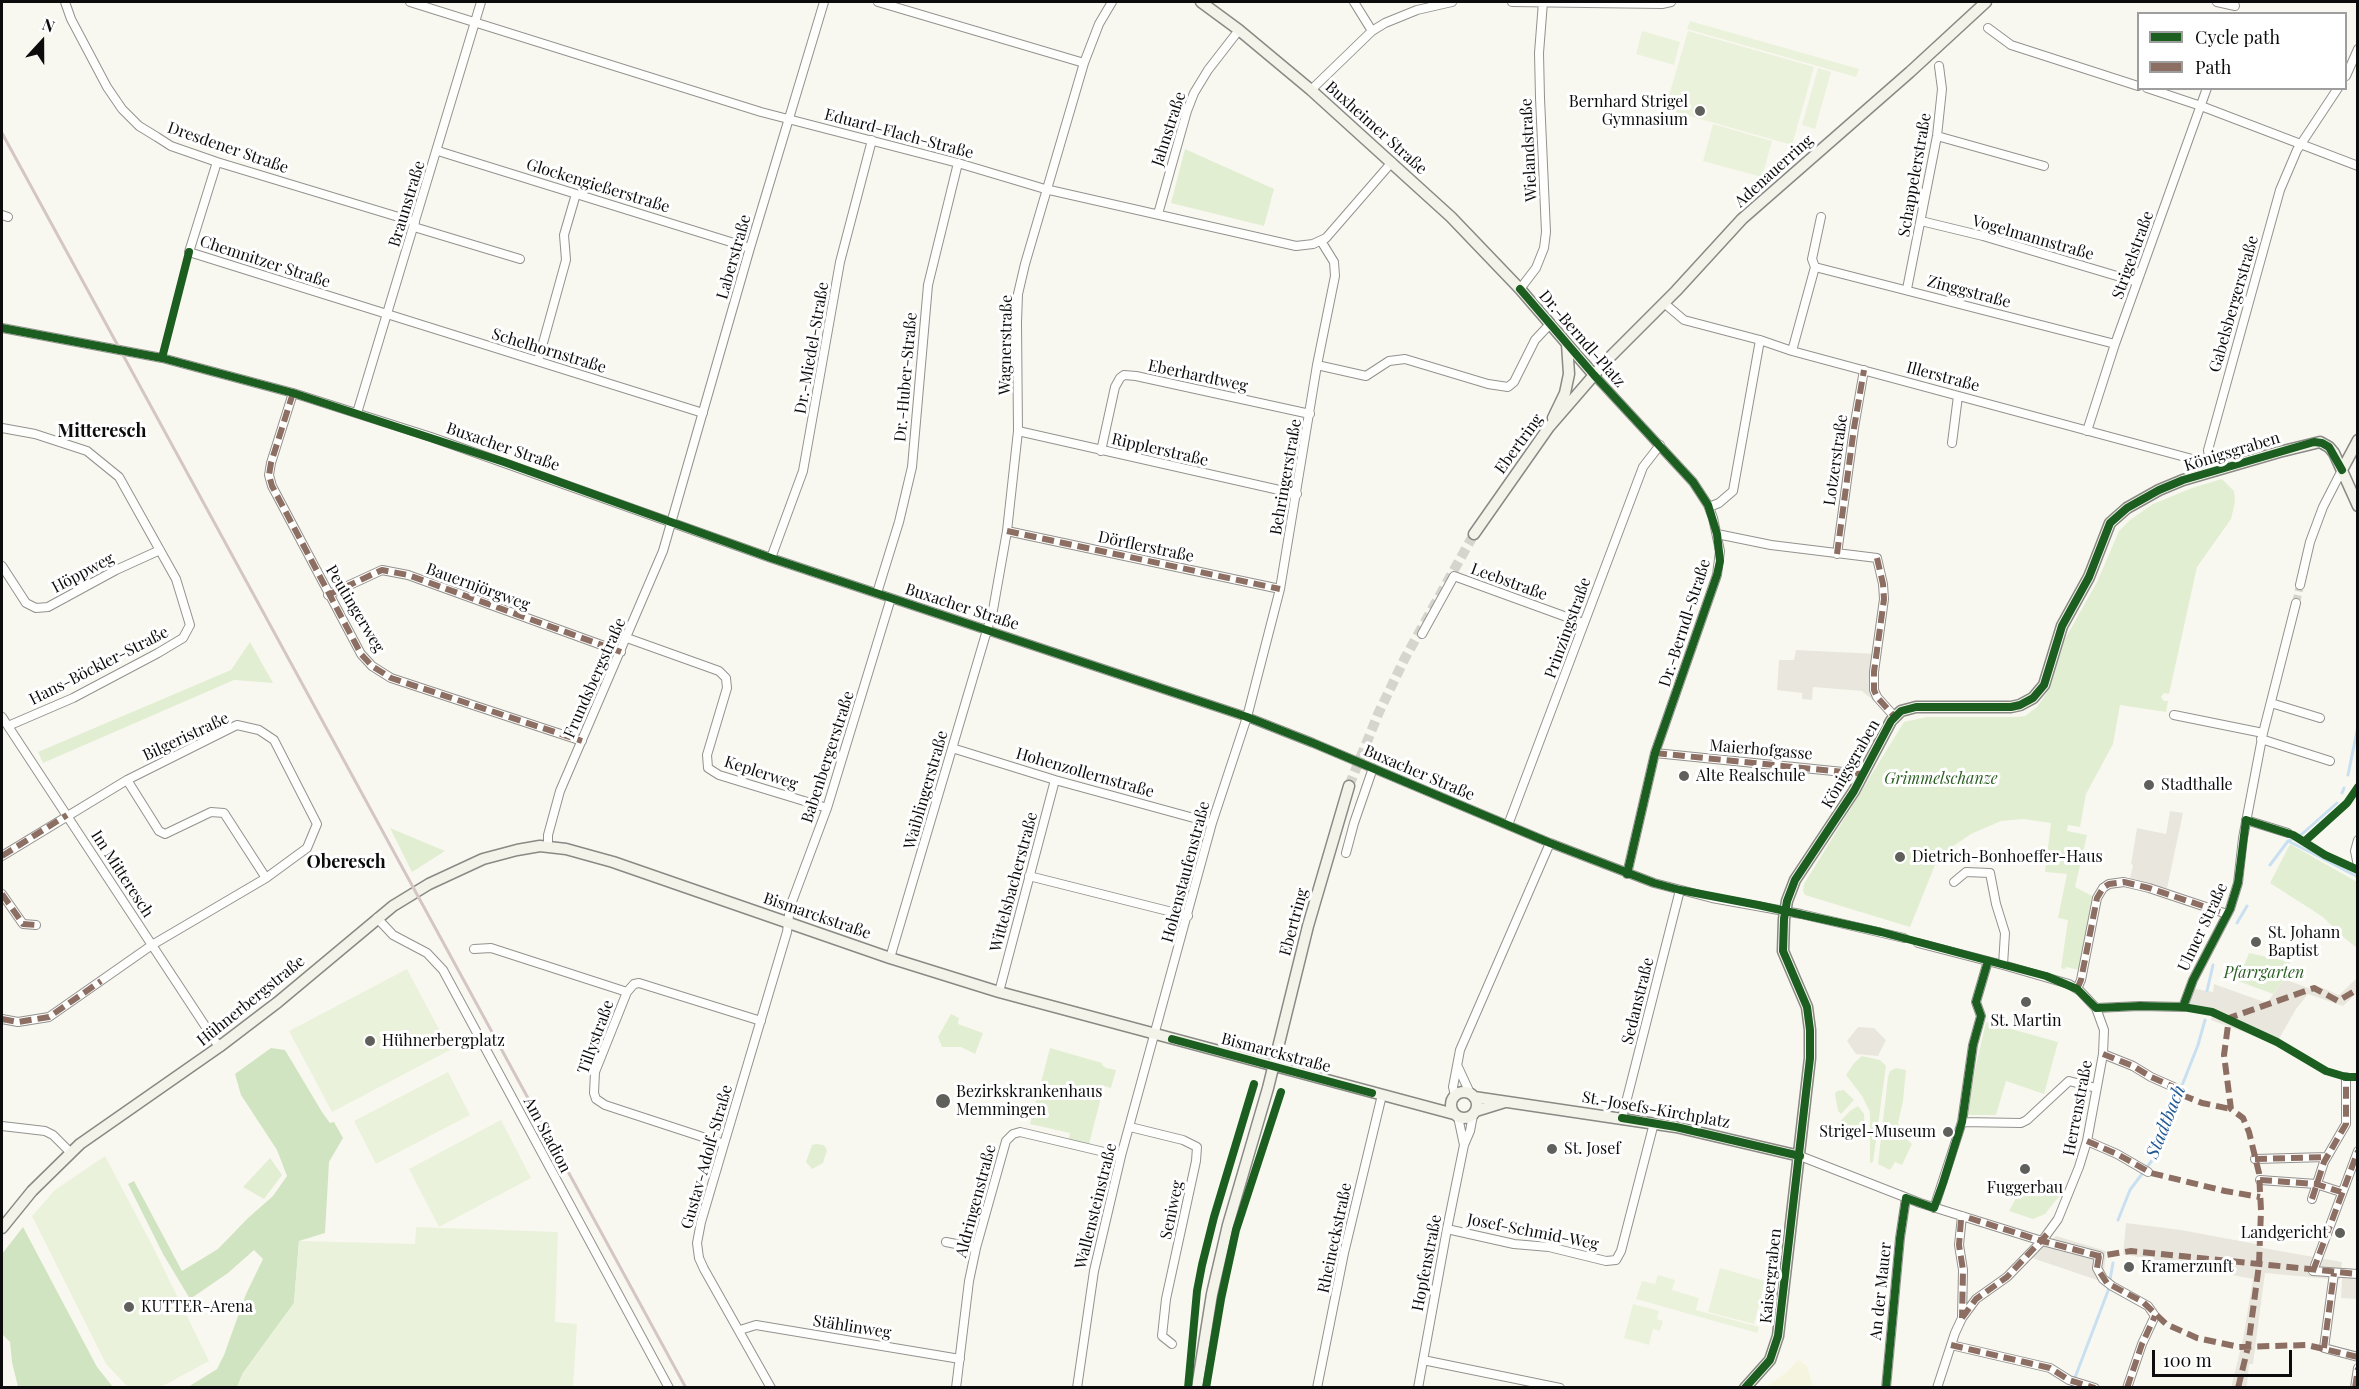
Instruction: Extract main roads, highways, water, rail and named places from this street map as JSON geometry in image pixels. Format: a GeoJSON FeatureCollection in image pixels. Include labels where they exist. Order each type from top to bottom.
{"type":"FeatureCollection","features":[{"type":"Feature","properties":{"kind":"waterway","name":"Stadtbach"},"geometry":{"type":"LineString","coordinates":[[2348,775],[2358,726]]}},
{"type":"Feature","properties":{"kind":"waterway","name":"Stadtbach"},"geometry":{"type":"LineString","coordinates":[[2342,793],[2344,788]]}},
{"type":"Feature","properties":{"kind":"waterway","name":"Stadtbach"},"geometry":{"type":"LineString","coordinates":[[2270,865],[2288,841],[2302,834],[2337,803]]}},
{"type":"Feature","properties":{"kind":"waterway"},"geometry":{"type":"LineString","coordinates":[[2288,841],[2312,853]]}},
{"type":"Feature","properties":{"kind":"waterway"},"geometry":{"type":"LineString","coordinates":[[2314,854],[2358,877]]}},
{"type":"Feature","properties":{"kind":"waterway","name":"Stadtbach"},"geometry":{"type":"LineString","coordinates":[[2237,923],[2247,906]]}},
{"type":"Feature","properties":{"kind":"waterway","name":"Stadtbach"},"geometry":{"type":"LineString","coordinates":[[2207,991],[2213,965]]}},
{"type":"Feature","properties":{"kind":"waterway","name":"Stadtbach"},"geometry":{"type":"LineString","coordinates":[[2118,1220],[2130,1190],[2153,1159],[2198,1045],[2205,1020]]}},
{"type":"Feature","properties":{"kind":"waterway","name":"Stadtbach"},"geometry":{"type":"LineString","coordinates":[[2071,1388],[2108,1291],[2113,1263]]}},
{"type":"Feature","properties":{"kind":"tunnel"},"geometry":{"type":"LineString","coordinates":[[1349,786],[1379,712],[1405,658],[1474,534]]}},
{"type":"Feature","properties":{"kind":"tunnel"},"geometry":{"type":"LineString","coordinates":[[2296,603],[2300,585]]}},
{"type":"Feature","properties":{"kind":"railway"},"geometry":{"type":"LineString","coordinates":[[2,133],[686,1388]]}},
{"type":"Feature","properties":{"kind":"place","name":"Bernhard Strigel Gymnasium"},"geometry":{"type":"Point","coordinates":[1700,111]}},
{"type":"Feature","properties":{"kind":"place","name":"Alte Realschule"},"geometry":{"type":"Point","coordinates":[1684,776]}},
{"type":"Feature","properties":{"kind":"place","name":"Stadthalle"},"geometry":{"type":"Point","coordinates":[2149,785]}},
{"type":"Feature","properties":{"kind":"place","name":"Dietrich-Bonhoeffer-Haus"},"geometry":{"type":"Point","coordinates":[1900,857]}},
{"type":"Feature","properties":{"kind":"place","name":"St. Johann Baptist"},"geometry":{"type":"Point","coordinates":[2256,942]}},
{"type":"Feature","properties":{"kind":"place","name":"St. Martin"},"geometry":{"type":"Point","coordinates":[2026,1002]}},
{"type":"Feature","properties":{"kind":"place","name":"Hühnerbergplatz"},"geometry":{"type":"Point","coordinates":[370,1041]}},
{"type":"Feature","properties":{"kind":"place","name":"Bezirkskrankenhaus Memmingen"},"geometry":{"type":"Point","coordinates":[943,1101]}},
{"type":"Feature","properties":{"kind":"place","name":"Strigel-Museum"},"geometry":{"type":"Point","coordinates":[1948,1132]}},
{"type":"Feature","properties":{"kind":"place","name":"St. Josef"},"geometry":{"type":"Point","coordinates":[1552,1149]}},
{"type":"Feature","properties":{"kind":"place","name":"Fuggerbau"},"geometry":{"type":"Point","coordinates":[2025,1169]}},
{"type":"Feature","properties":{"kind":"place","name":"Landgericht"},"geometry":{"type":"Point","coordinates":[2340,1233]}},
{"type":"Feature","properties":{"kind":"place","name":"Kramerzunft"},"geometry":{"type":"Point","coordinates":[2129,1267]}},
{"type":"Feature","properties":{"kind":"place","name":"KUTTER-Arena"},"geometry":{"type":"Point","coordinates":[129,1307]}},
{"type":"Feature","properties":{"kind":"district","name":"Mitteresch"},"geometry":{"type":"Point","coordinates":[102,431]}},
{"type":"Feature","properties":{"kind":"district","name":"Oberesch"},"geometry":{"type":"Point","coordinates":[346,862]}},
{"type":"Feature","properties":{"kind":"park label","name":"Grimmelschanze"},"geometry":{"type":"Point","coordinates":[1941,779]}},
{"type":"Feature","properties":{"kind":"park label","name":"Pfarrgarten"},"geometry":{"type":"Point","coordinates":[2264,973]}}]}
